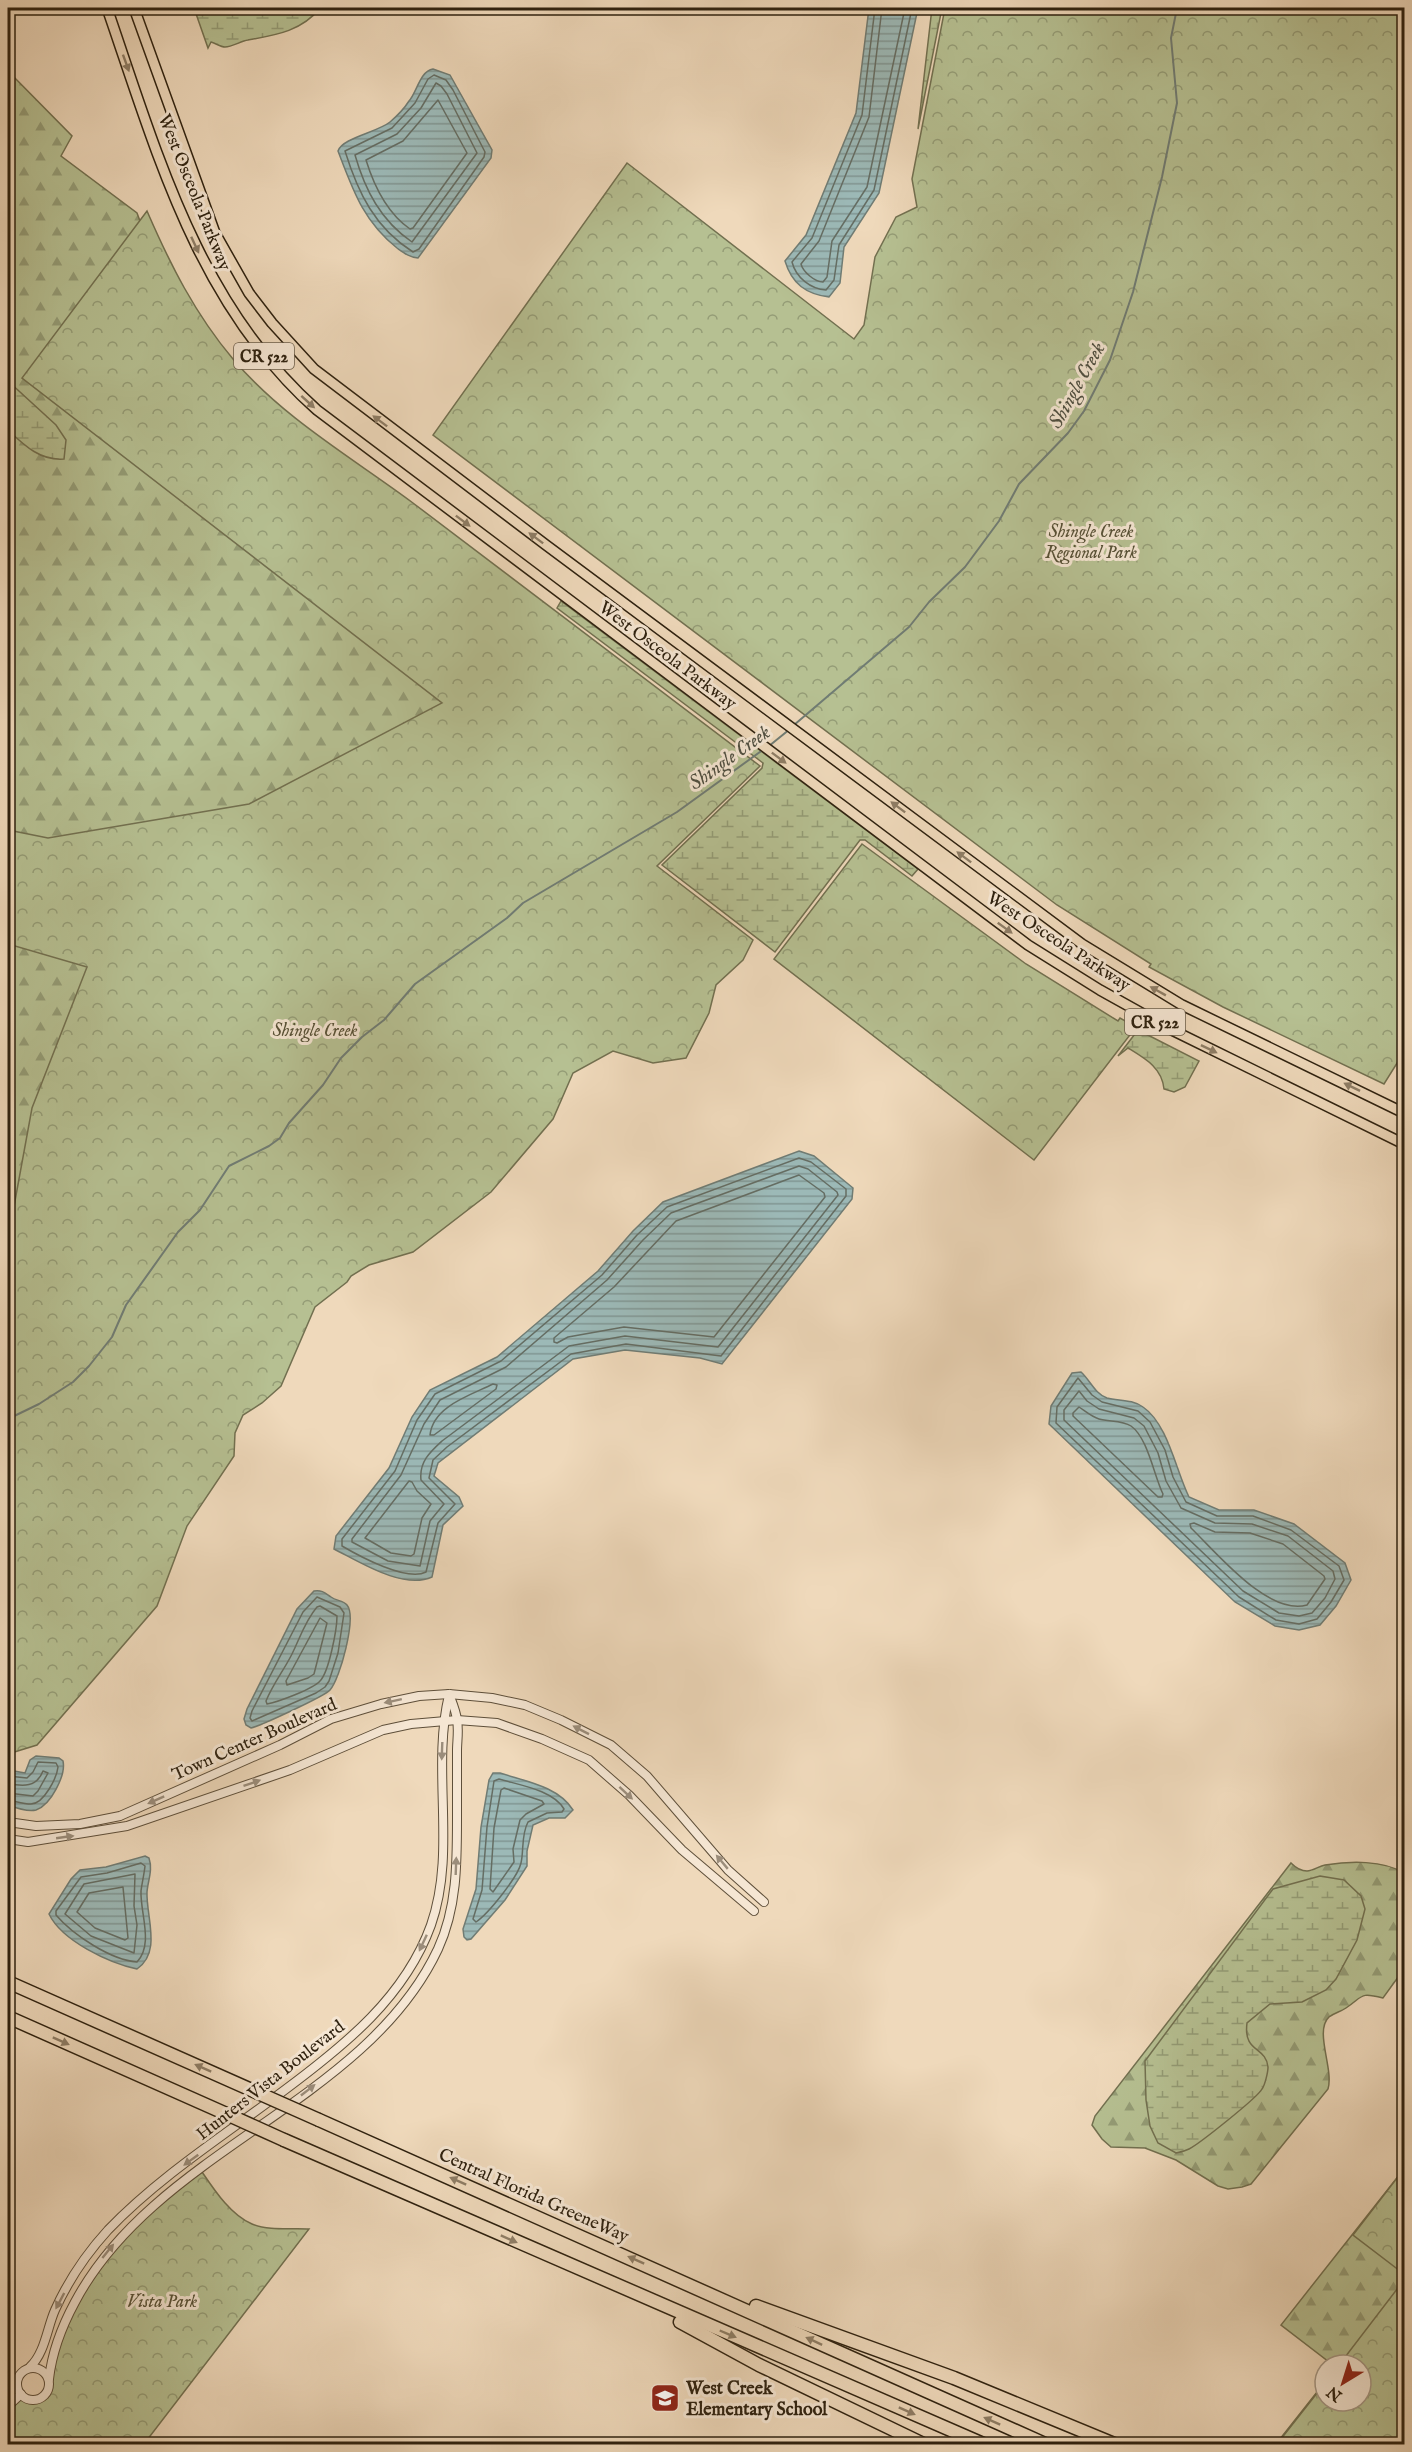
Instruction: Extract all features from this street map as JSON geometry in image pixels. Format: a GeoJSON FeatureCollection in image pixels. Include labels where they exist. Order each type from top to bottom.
{"type":"FeatureCollection","features":[{"type":"Feature","properties":{"kind":"highway","name":"Central Florida GreeneWay"},"geometry":{"type":"LineString","coordinates":[[8,1982],[670,2275],[1045,2445]]}},
{"type":"Feature","properties":{"kind":"highway"},"geometry":{"type":"LineString","coordinates":[[8,2017],[616,2286],[983,2445]]}},
{"type":"Feature","properties":{"kind":"highway"},"geometry":{"type":"LineString","coordinates":[[670,2275],[954,2378],[1114,2445]]}},
{"type":"Feature","properties":{"kind":"highway"},"geometry":{"type":"LineString","coordinates":[[616,2286],[759,2365],[923,2445]]}},
{"type":"Feature","properties":{"kind":"main road","name":"West Osceola Parkway"},"geometry":{"type":"LineString","coordinates":[[107,8],[163,166],[192,238],[225,301],[256,346],[286,382],[317,410],[1028,945],[1109,996],[1188,1038],[1404,1144]]}},
{"type":"Feature","properties":{"kind":"main road","name":"West Osceola Parkway"},"geometry":{"type":"LineString","coordinates":[[134,8],[215,233],[239,277],[272,323],[294,348],[337,388],[1082,944],[1150,987],[1207,1017],[1404,1113]]}},
{"type":"Feature","properties":{"kind":"street","name":"Hunters Vista Boulevard"},"geometry":{"type":"LineString","coordinates":[[49,2379],[51,2362],[65,2320],[98,2263],[119,2237],[159,2200],[348,2060],[388,2021],[426,1971],[446,1927],[454,1893],[457,1843],[457,1720],[449,1694]]}},
{"type":"Feature","properties":{"kind":"street","name":"Hunters Vista Boulevard"},"geometry":{"type":"LineString","coordinates":[[30,2367],[37,2358],[55,2311],[71,2279],[106,2232],[156,2185],[339,2049],[384,2002],[422,1948],[438,1902],[443,1870],[441,1783],[443,1721],[449,1694]]}},
{"type":"Feature","properties":{"kind":"street","name":"Town Center Boulevard"},"geometry":{"type":"LineString","coordinates":[[8,1822],[36,1826],[80,1824],[120,1816],[330,1719],[419,1696],[449,1694],[492,1698],[525,1705],[611,1745],[647,1776],[729,1870],[764,1902]]}},
{"type":"Feature","properties":{"kind":"street","name":"Town Center Boulevard"},"geometry":{"type":"LineString","coordinates":[[8,1839],[28,1842],[127,1826],[290,1770],[383,1730],[411,1724],[457,1720],[497,1723],[542,1739],[589,1760],[629,1795],[682,1850],[754,1911]]}},
{"type":"Feature","properties":{"kind":"street"},"geometry":{"type":"LineString","coordinates":[[30,2367],[42,2370],[49,2379],[48,2390],[43,2397],[30,2400],[18,2390],[17,2378],[30,2367]]}},
{"type":"Feature","properties":{"kind":"street"},"geometry":{"type":"LineString","coordinates":[[8,2406],[21,2394]]}},
{"type":"Feature","properties":{"kind":"green space"},"geometry":{"type":"Polygon","coordinates":[[[194,8],[320,8],[305,22],[288,31],[228,47],[211,42],[208,48],[194,8]]]}},
{"type":"Feature","properties":{"kind":"green space"},"geometry":{"type":"Polygon","coordinates":[[[932,8],[942,8],[918,129],[932,8]]]}},
{"type":"Feature","properties":{"kind":"green space","name":"Shingle Creek Regional Park"},"geometry":{"type":"Polygon","coordinates":[[[945,8],[1404,8],[1404,1052],[1384,1084],[1223,1007],[1149,967],[1151,964],[1057,905],[433,435],[627,163],[854,339],[864,325],[875,257],[896,217],[917,207],[912,179],[945,8]]]}},
{"type":"Feature","properties":{"kind":"green space"},"geometry":{"type":"Polygon","coordinates":[[[8,71],[72,136],[61,156],[137,213],[157,267],[486,677],[270,828],[8,850],[8,71]]]}},
{"type":"Feature","properties":{"kind":"green space","name":"Shingle Creek"},"geometry":{"type":"Polygon","coordinates":[[[147,211],[174,269],[219,342],[274,400],[318,436],[413,503],[760,766],[657,866],[753,940],[743,960],[716,985],[709,1013],[686,1058],[653,1063],[613,1051],[573,1073],[553,1119],[491,1192],[413,1252],[369,1265],[351,1276],[347,1282],[315,1307],[281,1386],[262,1403],[243,1415],[235,1433],[234,1456],[187,1526],[157,1606],[37,1745],[8,1754],[8,1239],[32,1108],[87,967],[8,944],[8,830],[48,838],[249,804],[442,703],[22,378],[147,211]]]}},
{"type":"Feature","properties":{"kind":"green space"},"geometry":{"type":"Polygon","coordinates":[[[8,381],[56,425],[66,440],[64,459],[40,455],[8,430],[8,381]]]}},
{"type":"Feature","properties":{"kind":"green space"},"geometry":{"type":"Polygon","coordinates":[[[561,601],[918,869],[912,876],[865,840],[860,840],[775,952],[662,865],[762,768],[763,763],[557,608],[561,601]]]}},
{"type":"Feature","properties":{"kind":"green space"},"geometry":{"type":"Polygon","coordinates":[[[862,844],[1026,964],[1118,1021],[1120,1018],[1136,1027],[1034,1160],[774,959],[862,844]]]}},
{"type":"Feature","properties":{"kind":"green space"},"geometry":{"type":"Polygon","coordinates":[[[8,930],[103,954],[8,1333],[8,930]]]}},
{"type":"Feature","properties":{"kind":"green space"},"geometry":{"type":"Polygon","coordinates":[[[1138,1030],[1199,1061],[1185,1087],[1174,1092],[1164,1089],[1156,1070],[1147,1060],[1128,1048],[1118,1056],[1138,1030]]]}},
{"type":"Feature","properties":{"kind":"green space"},"geometry":{"type":"Polygon","coordinates":[[[1291,1863],[1307,1871],[1325,1865],[1366,1863],[1386,1866],[1404,1873],[1404,1969],[1383,1998],[1362,1996],[1329,2017],[1325,2023],[1323,2031],[1329,2071],[1328,2089],[1251,2184],[1242,2187],[1228,2189],[1218,2186],[1176,2160],[1145,2148],[1111,2147],[1092,2125],[1095,2116],[1291,1863]]]}},
{"type":"Feature","properties":{"kind":"green space"},"geometry":{"type":"Polygon","coordinates":[[[1320,1876],[1344,1880],[1361,1896],[1365,1909],[1357,1940],[1336,1979],[1326,1990],[1302,2002],[1270,2004],[1247,2023],[1248,2040],[1263,2055],[1268,2067],[1263,2087],[1258,2094],[1187,2150],[1176,2153],[1158,2143],[1150,2126],[1146,2100],[1145,2061],[1273,1889],[1320,1876]]]}},
{"type":"Feature","properties":{"kind":"green space","name":"Vista Park"},"geometry":{"type":"Polygon","coordinates":[[[200,2169],[223,2200],[244,2220],[265,2228],[309,2229],[144,2444],[8,2444],[8,2406],[21,2394],[34,2400],[47,2393],[65,2320],[119,2237],[200,2169]]]}},
{"type":"Feature","properties":{"kind":"green space"},"geometry":{"type":"Polygon","coordinates":[[[1404,2169],[1404,2444],[1276,2444],[1313,2397],[1313,2413],[1373,2413],[1373,2353],[1317,2353],[1281,2325],[1404,2169]]]}},
{"type":"Feature","properties":{"kind":"green space"},"geometry":{"type":"Polygon","coordinates":[[[1404,2169],[1404,2274],[1353,2235],[1404,2169]]]}},
{"type":"Feature","properties":{"kind":"green space"},"geometry":{"type":"Polygon","coordinates":[[[1404,2280],[1404,2444],[1277,2444],[1313,2398],[1313,2413],[1373,2413],[1373,2353],[1348,2353],[1404,2280]]]}},
{"type":"Feature","properties":{"kind":"water"},"geometry":{"type":"Polygon","coordinates":[[[869,8],[918,8],[879,193],[844,247],[840,283],[829,297],[813,293],[796,282],[785,261],[806,235],[856,113],[869,8]]]}},
{"type":"Feature","properties":{"kind":"water"},"geometry":{"type":"Polygon","coordinates":[[[433,69],[450,75],[492,150],[491,158],[418,258],[409,256],[397,248],[385,238],[367,216],[354,192],[338,151],[346,142],[390,122],[407,104],[425,74],[433,69]]]}},
{"type":"Feature","properties":{"kind":"water"},"geometry":{"type":"Polygon","coordinates":[[[799,1151],[814,1156],[853,1188],[852,1199],[722,1364],[700,1358],[625,1350],[573,1359],[438,1463],[434,1476],[459,1497],[463,1506],[443,1525],[432,1577],[408,1580],[395,1577],[334,1549],[336,1536],[389,1468],[412,1417],[430,1390],[497,1357],[598,1271],[633,1231],[663,1202],[799,1151]]]}},
{"type":"Feature","properties":{"kind":"water"},"geometry":{"type":"Polygon","coordinates":[[[1081,1372],[1103,1396],[1134,1403],[1152,1415],[1165,1436],[1189,1497],[1219,1510],[1254,1510],[1294,1524],[1345,1563],[1351,1580],[1336,1606],[1320,1625],[1299,1630],[1275,1626],[1235,1602],[1049,1424],[1051,1406],[1072,1373],[1081,1372]]]}},
{"type":"Feature","properties":{"kind":"water"},"geometry":{"type":"Polygon","coordinates":[[[314,1591],[322,1591],[344,1602],[350,1612],[346,1648],[334,1684],[330,1690],[317,1698],[251,1728],[246,1725],[244,1719],[247,1709],[297,1609],[314,1591]]]}},
{"type":"Feature","properties":{"kind":"water"},"geometry":{"type":"Polygon","coordinates":[[[36,1756],[59,1758],[63,1761],[60,1781],[52,1796],[36,1810],[8,1805],[8,1770],[25,1773],[30,1760],[36,1756]]]}},
{"type":"Feature","properties":{"kind":"water"},"geometry":{"type":"Polygon","coordinates":[[[493,1773],[500,1773],[550,1790],[559,1795],[573,1810],[565,1818],[549,1818],[533,1825],[527,1851],[527,1866],[505,1900],[471,1939],[467,1940],[463,1929],[476,1889],[481,1827],[489,1780],[493,1773]]]}},
{"type":"Feature","properties":{"kind":"water"},"geometry":{"type":"Polygon","coordinates":[[[145,1856],[149,1858],[151,1867],[147,1902],[151,1944],[145,1962],[137,1969],[113,1962],[75,1942],[55,1924],[49,1914],[71,1879],[80,1870],[106,1867],[145,1856]]]}},
{"type":"Feature","properties":{"kind":"waterway","name":"Shingle Creek"},"geometry":{"type":"LineString","coordinates":[[794,725],[909,627],[929,602],[965,567],[999,521],[1019,484],[1068,433],[1084,411],[1110,360],[1133,292],[1162,177],[1177,103],[1171,38],[1177,8]]}},
{"type":"Feature","properties":{"kind":"waterway","name":"Shingle Creek"},"geometry":{"type":"LineString","coordinates":[[769,746],[790,729]]}},
{"type":"Feature","properties":{"kind":"waterway","name":"Shingle Creek"},"geometry":{"type":"LineString","coordinates":[[8,1419],[39,1404],[73,1382],[89,1366],[112,1337],[126,1305],[178,1232],[200,1210],[229,1166],[280,1138],[289,1123],[323,1085],[341,1058],[362,1037],[384,1020],[415,984],[507,918],[523,903],[677,812],[764,749]]}},
{"type":"Feature","properties":{"kind":"place","name":"West Creek Elementary School"},"geometry":{"type":"Point","coordinates":[665,2398]}}]}
